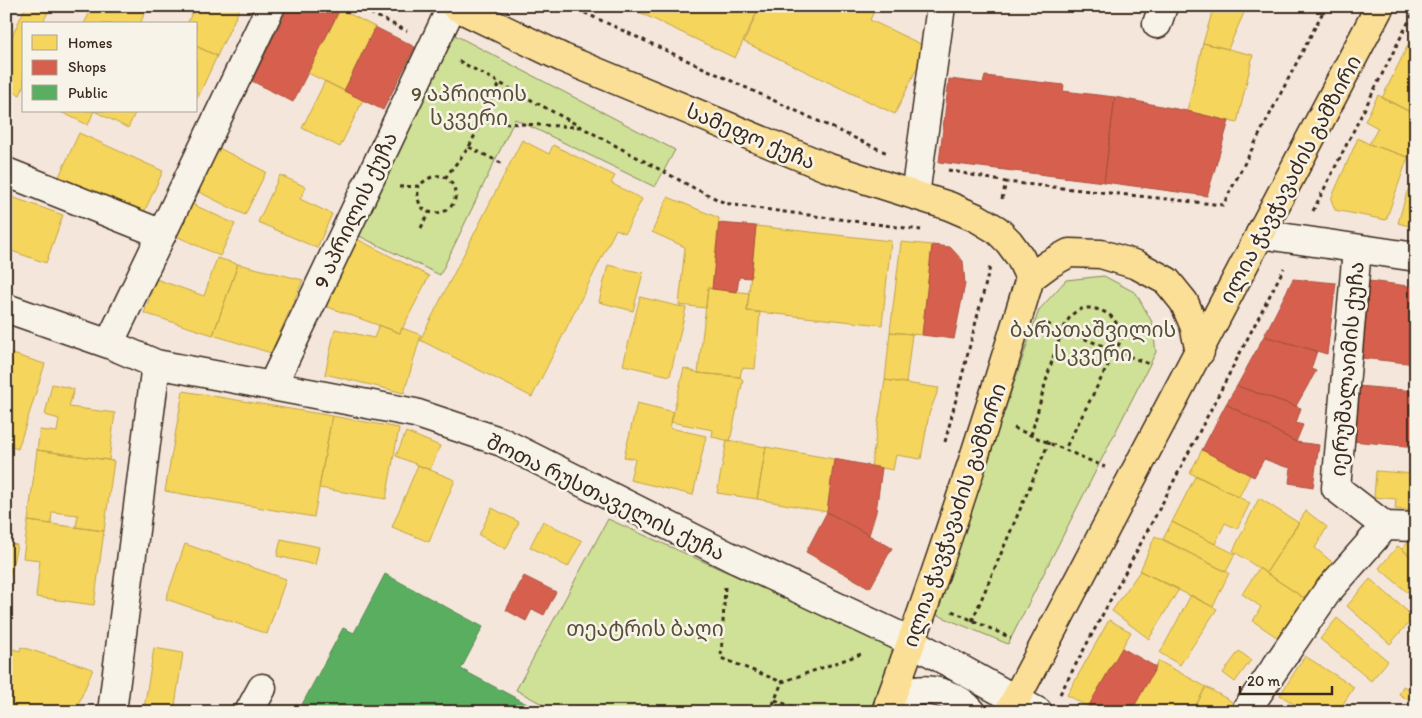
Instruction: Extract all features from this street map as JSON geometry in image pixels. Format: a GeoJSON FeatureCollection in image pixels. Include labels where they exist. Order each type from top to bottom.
{"type":"FeatureCollection","features":[{"type":"Feature","properties":{"kind":"main road","name":"სამეფო ქუჩა"},"geometry":{"type":"LineString","coordinates":[[456,6],[563,58],[826,167],[949,206],[977,218],[997,230],[1009,242],[1020,257],[1030,278]]}},
{"type":"Feature","properties":{"kind":"main road","name":"ილია ჭავჭავაძის გამზირი"},"geometry":{"type":"LineString","coordinates":[[1030,705],[1200,352],[1380,6]]}},
{"type":"Feature","properties":{"kind":"main road","name":"ილია ჭავჭავაძის გამზირი"},"geometry":{"type":"LineString","coordinates":[[888,707],[906,640],[986,423],[1030,278],[1049,264],[1069,253],[1101,254],[1137,265],[1166,280],[1184,302],[1194,325],[1200,352]]}},
{"type":"Feature","properties":{"kind":"street"},"geometry":{"type":"LineString","coordinates":[[109,344],[271,6]]}},
{"type":"Feature","properties":{"kind":"street","name":"9 აპრილის ქუჩა"},"geometry":{"type":"LineString","coordinates":[[278,387],[452,6]]}},
{"type":"Feature","properties":{"kind":"street"},"geometry":{"type":"LineString","coordinates":[[916,195],[941,6]]}},
{"type":"Feature","properties":{"kind":"street"},"geometry":{"type":"LineString","coordinates":[[6,172],[162,234]]}},
{"type":"Feature","properties":{"kind":"street"},"geometry":{"type":"LineString","coordinates":[[1260,234],[1416,257]]}},
{"type":"Feature","properties":{"kind":"street","name":"იერუშალაიმის ქუჩა"},"geometry":{"type":"LineString","coordinates":[[1357,249],[1336,488],[1385,526]]}},
{"type":"Feature","properties":{"kind":"street","name":"შოთა რუსთაველის ქუჩა"},"geometry":{"type":"LineString","coordinates":[[6,308],[109,344],[156,364],[415,413],[502,442],[729,556],[906,640],[1030,705]]}},
{"type":"Feature","properties":{"kind":"street"},"geometry":{"type":"LineString","coordinates":[[112,712],[156,364]]}},
{"type":"Feature","properties":{"kind":"street"},"geometry":{"type":"LineString","coordinates":[[1245,712],[1327,592],[1385,526],[1416,526]]}},
{"type":"Feature","properties":{"kind":"street"},"geometry":{"type":"LineString","coordinates":[[249,712],[262,688]]}},
{"type":"Feature","properties":{"kind":"street"},"geometry":{"type":"LineString","coordinates":[[888,707],[914,692],[941,692],[965,704],[972,712]]}},
{"type":"Feature","properties":{"kind":"path"},"geometry":{"type":"LineString","coordinates":[[356,6],[421,38],[434,42],[445,53],[725,203],[927,232]]}},
{"type":"Feature","properties":{"kind":"path"},"geometry":{"type":"LineString","coordinates":[[542,6],[545,8],[546,6]]}},
{"type":"Feature","properties":{"kind":"path"},"geometry":{"type":"LineString","coordinates":[[570,6],[907,162],[1006,182],[1223,205],[1326,6]]}},
{"type":"Feature","properties":{"kind":"path"},"geometry":{"type":"LineString","coordinates":[[1030,705],[1164,500],[1299,240],[1416,7]]}},
{"type":"Feature","properties":{"kind":"path"},"geometry":{"type":"LineString","coordinates":[[445,178],[469,147],[500,83]]}},
{"type":"Feature","properties":{"kind":"path"},"geometry":{"type":"LineString","coordinates":[[481,122],[582,127]]}},
{"type":"Feature","properties":{"kind":"path"},"geometry":{"type":"LineString","coordinates":[[469,147],[503,164]]}},
{"type":"Feature","properties":{"kind":"path"},"geometry":{"type":"LineString","coordinates":[[439,176],[445,178],[450,181],[455,191],[454,202],[446,211],[435,214],[429,212],[420,204],[418,198],[419,186],[428,178],[439,176]]}},
{"type":"Feature","properties":{"kind":"path"},"geometry":{"type":"LineString","coordinates":[[944,449],[990,267],[1006,182]]}},
{"type":"Feature","properties":{"kind":"path"},"geometry":{"type":"LineString","coordinates":[[421,228],[429,212]]}},
{"type":"Feature","properties":{"kind":"path"},"geometry":{"type":"LineString","coordinates":[[987,261],[990,267]]}},
{"type":"Feature","properties":{"kind":"path"},"geometry":{"type":"LineString","coordinates":[[1031,435],[1062,329],[1073,313],[1088,307],[1105,312],[1117,322],[1122,338],[1065,449]]}},
{"type":"Feature","properties":{"kind":"path"},"geometry":{"type":"LineString","coordinates":[[1044,322],[1149,364]]}},
{"type":"Feature","properties":{"kind":"path"},"geometry":{"type":"LineString","coordinates":[[1009,426],[1100,464]]}},
{"type":"Feature","properties":{"kind":"path"},"geometry":{"type":"LineString","coordinates":[[972,621],[1049,442]]}},
{"type":"Feature","properties":{"kind":"path"},"geometry":{"type":"LineString","coordinates":[[729,556],[726,570],[721,658],[782,682],[888,644],[897,648],[906,640]]}},
{"type":"Feature","properties":{"kind":"path"},"geometry":{"type":"LineString","coordinates":[[946,609],[1011,638]]}},
{"type":"Feature","properties":{"kind":"path"},"geometry":{"type":"LineString","coordinates":[[770,712],[782,682]]}},
{"type":"Feature","properties":{"kind":"path"},"geometry":{"type":"LineString","coordinates":[[775,700],[805,712]]}},
{"type":"Feature","properties":{"kind":"green space","name":"9 აპრილის სკვერი"},"geometry":{"type":"Polygon","coordinates":[[[451,33],[675,150],[655,187],[515,119],[440,275],[355,234],[451,33]]]}},
{"type":"Feature","properties":{"kind":"green space","name":"ბარათაშვილის სკვერი"},"geometry":{"type":"Polygon","coordinates":[[[1104,276],[1136,293],[1152,322],[1156,352],[1008,644],[935,614],[1039,310],[1066,280],[1104,276]]]}},
{"type":"Feature","properties":{"kind":"green space","name":"თეატრის ბაღი"},"geometry":{"type":"Polygon","coordinates":[[[608,519],[897,648],[869,712],[557,712],[516,690],[608,519]]]}},
{"type":"Feature","properties":{"kind":"building: Homes"},"geometry":{"type":"Polygon","coordinates":[[[26,6],[36,6],[48,12],[43,22],[22,22],[22,90],[20,95],[6,89],[6,49],[26,6]]]}},
{"type":"Feature","properties":{"kind":"building: Homes"},"geometry":{"type":"Polygon","coordinates":[[[93,6],[132,6],[145,12],[141,22],[85,22],[93,6]]]}},
{"type":"Feature","properties":{"kind":"building: Homes"},"geometry":{"type":"Polygon","coordinates":[[[132,6],[148,6],[145,12],[132,6]]]}},
{"type":"Feature","properties":{"kind":"building: Homes"},"geometry":{"type":"Polygon","coordinates":[[[195,6],[241,6],[217,56],[198,47],[198,22],[188,22],[195,6]]]}},
{"type":"Feature","properties":{"kind":"building: Homes"},"geometry":{"type":"Polygon","coordinates":[[[626,6],[760,6],[735,58],[626,6]]]}},
{"type":"Feature","properties":{"kind":"building: Homes"},"geometry":{"type":"Polygon","coordinates":[[[760,6],[831,6],[837,9],[838,6],[876,6],[870,20],[927,47],[895,114],[744,42],[760,6]]]}},
{"type":"Feature","properties":{"kind":"building: Homes"},"geometry":{"type":"Polygon","coordinates":[[[1214,6],[1247,6],[1228,49],[1203,43],[1214,6]]]}},
{"type":"Feature","properties":{"kind":"building: Homes"},"geometry":{"type":"Polygon","coordinates":[[[340,9],[375,27],[344,91],[308,73],[340,9]]]}},
{"type":"Feature","properties":{"kind":"building: Homes"},"geometry":{"type":"Polygon","coordinates":[[[1416,30],[1416,51],[1407,47],[1416,30]]]}},
{"type":"Feature","properties":{"kind":"building: Homes"},"geometry":{"type":"Polygon","coordinates":[[[1203,43],[1253,55],[1237,123],[1187,111],[1203,43]]]}},
{"type":"Feature","properties":{"kind":"building: Homes"},"geometry":{"type":"Polygon","coordinates":[[[198,47],[217,56],[198,97],[198,47]]]}},
{"type":"Feature","properties":{"kind":"building: Homes"},"geometry":{"type":"Polygon","coordinates":[[[1407,47],[1416,51],[1416,119],[1413,118],[1414,114],[1382,98],[1407,47]]]}},
{"type":"Feature","properties":{"kind":"building: Homes"},"geometry":{"type":"Polygon","coordinates":[[[325,81],[363,100],[340,147],[302,128],[325,81]]]}},
{"type":"Feature","properties":{"kind":"building: Homes"},"geometry":{"type":"Polygon","coordinates":[[[1378,95],[1414,114],[1413,118],[1416,119],[1416,139],[1408,157],[1369,144],[1378,128],[1365,121],[1378,95]]]}},
{"type":"Feature","properties":{"kind":"building: Homes"},"geometry":{"type":"Polygon","coordinates":[[[61,112],[94,112],[88,125],[61,112]]]}},
{"type":"Feature","properties":{"kind":"building: Homes"},"geometry":{"type":"Polygon","coordinates":[[[96,112],[136,112],[128,128],[96,112]]]}},
{"type":"Feature","properties":{"kind":"building: Homes"},"geometry":{"type":"Polygon","coordinates":[[[79,133],[163,171],[141,219],[57,181],[79,133]]]}},
{"type":"Feature","properties":{"kind":"building: Homes"},"geometry":{"type":"Polygon","coordinates":[[[1358,138],[1369,144],[1408,157],[1386,220],[1335,210],[1331,199],[1358,138]]]}},
{"type":"Feature","properties":{"kind":"building: Homes"},"geometry":{"type":"Polygon","coordinates":[[[522,140],[549,154],[553,145],[615,176],[611,183],[642,199],[625,233],[616,229],[532,397],[420,340],[522,140]]]}},
{"type":"Feature","properties":{"kind":"building: Homes"},"geometry":{"type":"Polygon","coordinates":[[[217,147],[266,172],[245,215],[195,190],[217,147]]]}},
{"type":"Feature","properties":{"kind":"building: Homes"},"geometry":{"type":"Polygon","coordinates":[[[280,175],[306,187],[300,199],[332,214],[317,248],[258,222],[280,175]]]}},
{"type":"Feature","properties":{"kind":"building: Homes"},"geometry":{"type":"Polygon","coordinates":[[[1416,176],[1416,228],[1398,223],[1407,192],[1416,176]]]}},
{"type":"Feature","properties":{"kind":"building: Homes"},"geometry":{"type":"Polygon","coordinates":[[[6,195],[63,215],[46,263],[6,249],[6,195]]]}},
{"type":"Feature","properties":{"kind":"building: Homes"},"geometry":{"type":"Polygon","coordinates":[[[668,197],[719,218],[712,289],[708,288],[706,308],[679,305],[685,247],[652,232],[668,197]]]}},
{"type":"Feature","properties":{"kind":"building: Homes"},"geometry":{"type":"Polygon","coordinates":[[[190,203],[235,224],[220,256],[176,236],[190,203]]]}},
{"type":"Feature","properties":{"kind":"building: Homes"},"geometry":{"type":"Polygon","coordinates":[[[756,226],[891,241],[882,325],[747,311],[756,226]]]}},
{"type":"Feature","properties":{"kind":"building: Homes"},"geometry":{"type":"Polygon","coordinates":[[[357,239],[429,276],[400,333],[325,306],[357,239]]]}},
{"type":"Feature","properties":{"kind":"building: Homes"},"geometry":{"type":"Polygon","coordinates":[[[901,242],[932,245],[922,335],[890,332],[901,242]]]}},
{"type":"Feature","properties":{"kind":"building: Homes"},"geometry":{"type":"Polygon","coordinates":[[[217,258],[238,264],[213,335],[144,313],[156,279],[204,296],[217,258]]]}},
{"type":"Feature","properties":{"kind":"building: Homes"},"geometry":{"type":"Polygon","coordinates":[[[238,264],[303,280],[271,353],[213,335],[238,264]]]}},
{"type":"Feature","properties":{"kind":"building: Homes"},"geometry":{"type":"Polygon","coordinates":[[[608,265],[643,273],[633,311],[599,302],[608,265]]]}},
{"type":"Feature","properties":{"kind":"building: Homes"},"geometry":{"type":"Polygon","coordinates":[[[708,288],[749,293],[747,311],[760,312],[755,369],[742,368],[740,377],[698,373],[708,288]]]}},
{"type":"Feature","properties":{"kind":"building: Homes"},"geometry":{"type":"Polygon","coordinates":[[[640,297],[686,308],[670,376],[623,365],[640,297]]]}},
{"type":"Feature","properties":{"kind":"building: Homes"},"geometry":{"type":"Polygon","coordinates":[[[379,325],[400,333],[402,328],[421,335],[404,393],[325,374],[335,329],[374,338],[379,325]]]}},
{"type":"Feature","properties":{"kind":"building: Homes"},"geometry":{"type":"Polygon","coordinates":[[[890,332],[912,334],[906,383],[885,380],[890,332]]]}},
{"type":"Feature","properties":{"kind":"building: Homes"},"geometry":{"type":"Polygon","coordinates":[[[6,352],[45,364],[18,449],[6,445],[6,352]]]}},
{"type":"Feature","properties":{"kind":"building: Homes"},"geometry":{"type":"Polygon","coordinates":[[[684,368],[698,373],[740,377],[743,380],[730,441],[712,437],[713,430],[671,422],[684,368]]]}},
{"type":"Feature","properties":{"kind":"building: Homes"},"geometry":{"type":"Polygon","coordinates":[[[885,380],[939,388],[929,414],[921,459],[896,455],[893,470],[871,466],[885,380]]]}},
{"type":"Feature","properties":{"kind":"building: Homes"},"geometry":{"type":"Polygon","coordinates":[[[52,384],[74,389],[69,407],[115,413],[109,460],[37,450],[40,430],[57,432],[59,419],[45,415],[52,384]]]}},
{"type":"Feature","properties":{"kind":"building: Homes"},"geometry":{"type":"Polygon","coordinates":[[[183,391],[332,416],[314,517],[165,491],[183,391]]]}},
{"type":"Feature","properties":{"kind":"building: Homes"},"geometry":{"type":"Polygon","coordinates":[[[637,403],[674,412],[670,428],[706,436],[693,495],[630,480],[635,459],[624,457],[637,403]]]}},
{"type":"Feature","properties":{"kind":"building: Homes"},"geometry":{"type":"Polygon","coordinates":[[[332,416],[399,428],[386,499],[319,488],[332,416]]]}},
{"type":"Feature","properties":{"kind":"building: Homes"},"geometry":{"type":"Polygon","coordinates":[[[406,432],[440,446],[430,470],[396,456],[406,432]]]}},
{"type":"Feature","properties":{"kind":"building: Homes"},"geometry":{"type":"Polygon","coordinates":[[[727,440],[766,447],[757,499],[717,493],[727,440]]]}},
{"type":"Feature","properties":{"kind":"building: Homes"},"geometry":{"type":"Polygon","coordinates":[[[766,447],[834,459],[827,512],[757,499],[766,447]]]}},
{"type":"Feature","properties":{"kind":"building: Homes"},"geometry":{"type":"Polygon","coordinates":[[[37,450],[114,461],[104,531],[76,527],[78,515],[52,512],[51,524],[28,521],[37,450]]]}},
{"type":"Feature","properties":{"kind":"building: Homes"},"geometry":{"type":"Polygon","coordinates":[[[1202,450],[1250,475],[1239,497],[1190,473],[1202,450]]]}},
{"type":"Feature","properties":{"kind":"building: Homes"},"geometry":{"type":"Polygon","coordinates":[[[418,465],[455,480],[429,542],[392,527],[418,465]]]}},
{"type":"Feature","properties":{"kind":"building: Homes"},"geometry":{"type":"Polygon","coordinates":[[[1376,471],[1416,474],[1416,511],[1395,509],[1396,499],[1374,497],[1376,471]]]}},
{"type":"Feature","properties":{"kind":"building: Homes"},"geometry":{"type":"Polygon","coordinates":[[[1196,475],[1250,503],[1237,529],[1225,523],[1215,544],[1172,522],[1196,475]]]}},
{"type":"Feature","properties":{"kind":"building: Homes"},"geometry":{"type":"Polygon","coordinates":[[[1259,498],[1299,523],[1266,573],[1233,551],[1259,498]]]}},
{"type":"Feature","properties":{"kind":"building: Homes"},"geometry":{"type":"Polygon","coordinates":[[[492,508],[519,522],[506,549],[479,535],[492,508]]]}},
{"type":"Feature","properties":{"kind":"building: Homes"},"geometry":{"type":"Polygon","coordinates":[[[1306,511],[1327,527],[1315,548],[1338,567],[1307,600],[1266,573],[1306,511]]]}},
{"type":"Feature","properties":{"kind":"building: Homes"},"geometry":{"type":"Polygon","coordinates":[[[28,521],[104,531],[94,605],[36,597],[40,560],[23,558],[28,521]]]}},
{"type":"Feature","properties":{"kind":"building: Homes"},"geometry":{"type":"Polygon","coordinates":[[[543,521],[582,541],[568,567],[530,547],[543,521]]]}},
{"type":"Feature","properties":{"kind":"building: Homes"},"geometry":{"type":"Polygon","coordinates":[[[1172,522],[1235,554],[1226,572],[1163,539],[1172,522]]]}},
{"type":"Feature","properties":{"kind":"building: Homes"},"geometry":{"type":"Polygon","coordinates":[[[1155,536],[1229,573],[1213,607],[1140,571],[1155,536]]]}},
{"type":"Feature","properties":{"kind":"building: Homes"},"geometry":{"type":"Polygon","coordinates":[[[1413,537],[1416,539],[1416,561],[1402,549],[1413,537]]]}},
{"type":"Feature","properties":{"kind":"building: Homes"},"geometry":{"type":"Polygon","coordinates":[[[281,539],[319,547],[315,565],[277,556],[281,539]]]}},
{"type":"Feature","properties":{"kind":"building: Homes"},"geometry":{"type":"Polygon","coordinates":[[[6,543],[17,545],[6,595],[6,543]]]}},
{"type":"Feature","properties":{"kind":"building: Homes"},"geometry":{"type":"Polygon","coordinates":[[[185,544],[286,579],[267,634],[166,599],[185,544]]]}},
{"type":"Feature","properties":{"kind":"building: Homes"},"geometry":{"type":"Polygon","coordinates":[[[1398,546],[1416,561],[1416,581],[1407,592],[1379,568],[1398,546]]]}},
{"type":"Feature","properties":{"kind":"building: Homes"},"geometry":{"type":"Polygon","coordinates":[[[1259,568],[1307,600],[1281,640],[1253,621],[1261,607],[1242,594],[1259,568]]]}},
{"type":"Feature","properties":{"kind":"building: Homes"},"geometry":{"type":"Polygon","coordinates":[[[1140,571],[1179,589],[1149,639],[1112,611],[1140,571]]]}},
{"type":"Feature","properties":{"kind":"building: Homes"},"geometry":{"type":"Polygon","coordinates":[[[1370,579],[1414,617],[1390,644],[1347,606],[1370,579]]]}},
{"type":"Feature","properties":{"kind":"building: Homes"},"geometry":{"type":"Polygon","coordinates":[[[1191,595],[1217,609],[1180,665],[1160,653],[1191,595]]]}},
{"type":"Feature","properties":{"kind":"building: Homes"},"geometry":{"type":"Polygon","coordinates":[[[1337,618],[1388,661],[1371,681],[1320,639],[1337,618]]]}},
{"type":"Feature","properties":{"kind":"building: Homes"},"geometry":{"type":"Polygon","coordinates":[[[1109,620],[1131,632],[1088,707],[1067,695],[1109,620]]]}},
{"type":"Feature","properties":{"kind":"building: Homes"},"geometry":{"type":"Polygon","coordinates":[[[6,647],[20,651],[21,647],[93,669],[75,712],[6,712],[6,647]]]}},
{"type":"Feature","properties":{"kind":"building: Homes"},"geometry":{"type":"Polygon","coordinates":[[[154,648],[183,653],[174,712],[144,708],[154,648]]]}},
{"type":"Feature","properties":{"kind":"building: Homes"},"geometry":{"type":"Polygon","coordinates":[[[1239,651],[1251,660],[1235,682],[1223,673],[1239,651]]]}},
{"type":"Feature","properties":{"kind":"building: Homes"},"geometry":{"type":"Polygon","coordinates":[[[1305,656],[1354,687],[1338,712],[1306,712],[1280,695],[1305,656]]]}},
{"type":"Feature","properties":{"kind":"building: Homes"},"geometry":{"type":"Polygon","coordinates":[[[1159,661],[1206,687],[1192,712],[1131,712],[1159,661]]]}},
{"type":"Feature","properties":{"kind":"building: Homes"},"geometry":{"type":"Polygon","coordinates":[[[1403,686],[1413,691],[1416,686],[1416,705],[1399,694],[1403,686]]]}},
{"type":"Feature","properties":{"kind":"building: Homes"},"geometry":{"type":"Polygon","coordinates":[[[1206,687],[1236,704],[1232,712],[1192,712],[1206,687]]]}},
{"type":"Feature","properties":{"kind":"building: Shops"},"geometry":{"type":"Polygon","coordinates":[[[289,6],[334,6],[340,9],[293,102],[252,81],[289,6]]]}},
{"type":"Feature","properties":{"kind":"building: Shops"},"geometry":{"type":"Polygon","coordinates":[[[375,27],[415,47],[383,110],[344,91],[375,27]]]}},
{"type":"Feature","properties":{"kind":"building: Shops"},"geometry":{"type":"Polygon","coordinates":[[[985,76],[1064,85],[1063,91],[1115,97],[1104,182],[939,162],[949,79],[983,83],[985,76]]]}},
{"type":"Feature","properties":{"kind":"building: Shops"},"geometry":{"type":"Polygon","coordinates":[[[1115,97],[1229,121],[1207,196],[1104,182],[1115,97]]]}},
{"type":"Feature","properties":{"kind":"building: Shops"},"geometry":{"type":"Polygon","coordinates":[[[719,223],[756,226],[751,278],[739,277],[737,292],[712,289],[719,223]]]}},
{"type":"Feature","properties":{"kind":"building: Shops"},"geometry":{"type":"Polygon","coordinates":[[[932,245],[950,247],[963,261],[965,284],[954,339],[922,335],[932,245]]]}},
{"type":"Feature","properties":{"kind":"building: Shops"},"geometry":{"type":"Polygon","coordinates":[[[1293,279],[1336,283],[1327,354],[1264,336],[1293,279]]]}},
{"type":"Feature","properties":{"kind":"building: Shops"},"geometry":{"type":"Polygon","coordinates":[[[1369,281],[1416,287],[1416,364],[1361,358],[1369,281]]]}},
{"type":"Feature","properties":{"kind":"building: Shops"},"geometry":{"type":"Polygon","coordinates":[[[1264,336],[1317,351],[1311,369],[1316,371],[1296,406],[1237,386],[1264,336]]]}},
{"type":"Feature","properties":{"kind":"building: Shops"},"geometry":{"type":"Polygon","coordinates":[[[1237,386],[1301,408],[1296,423],[1303,425],[1296,442],[1226,404],[1237,386]]]}},
{"type":"Feature","properties":{"kind":"building: Shops"},"geometry":{"type":"Polygon","coordinates":[[[1357,386],[1416,391],[1416,447],[1352,441],[1357,386]]]}},
{"type":"Feature","properties":{"kind":"building: Shops"},"geometry":{"type":"Polygon","coordinates":[[[1226,404],[1296,442],[1319,445],[1313,487],[1289,483],[1291,468],[1264,459],[1254,477],[1202,450],[1226,404]]]}},
{"type":"Feature","properties":{"kind":"building: Shops"},"geometry":{"type":"Polygon","coordinates":[[[834,459],[882,468],[876,512],[869,535],[827,512],[834,459]]]}},
{"type":"Feature","properties":{"kind":"building: Shops"},"geometry":{"type":"Polygon","coordinates":[[[827,512],[892,548],[870,588],[806,552],[827,512]]]}},
{"type":"Feature","properties":{"kind":"building: Shops"},"geometry":{"type":"Polygon","coordinates":[[[524,576],[556,592],[544,615],[532,609],[526,621],[506,610],[524,576]]]}},
{"type":"Feature","properties":{"kind":"building: Shops"},"geometry":{"type":"Polygon","coordinates":[[[1122,648],[1156,667],[1131,712],[1097,712],[1088,707],[1122,648]]]}},
{"type":"Feature","properties":{"kind":"building: Public"},"geometry":{"type":"Polygon","coordinates":[[[385,574],[483,627],[461,669],[542,712],[298,712],[343,628],[354,633],[385,574]]]}}]}
